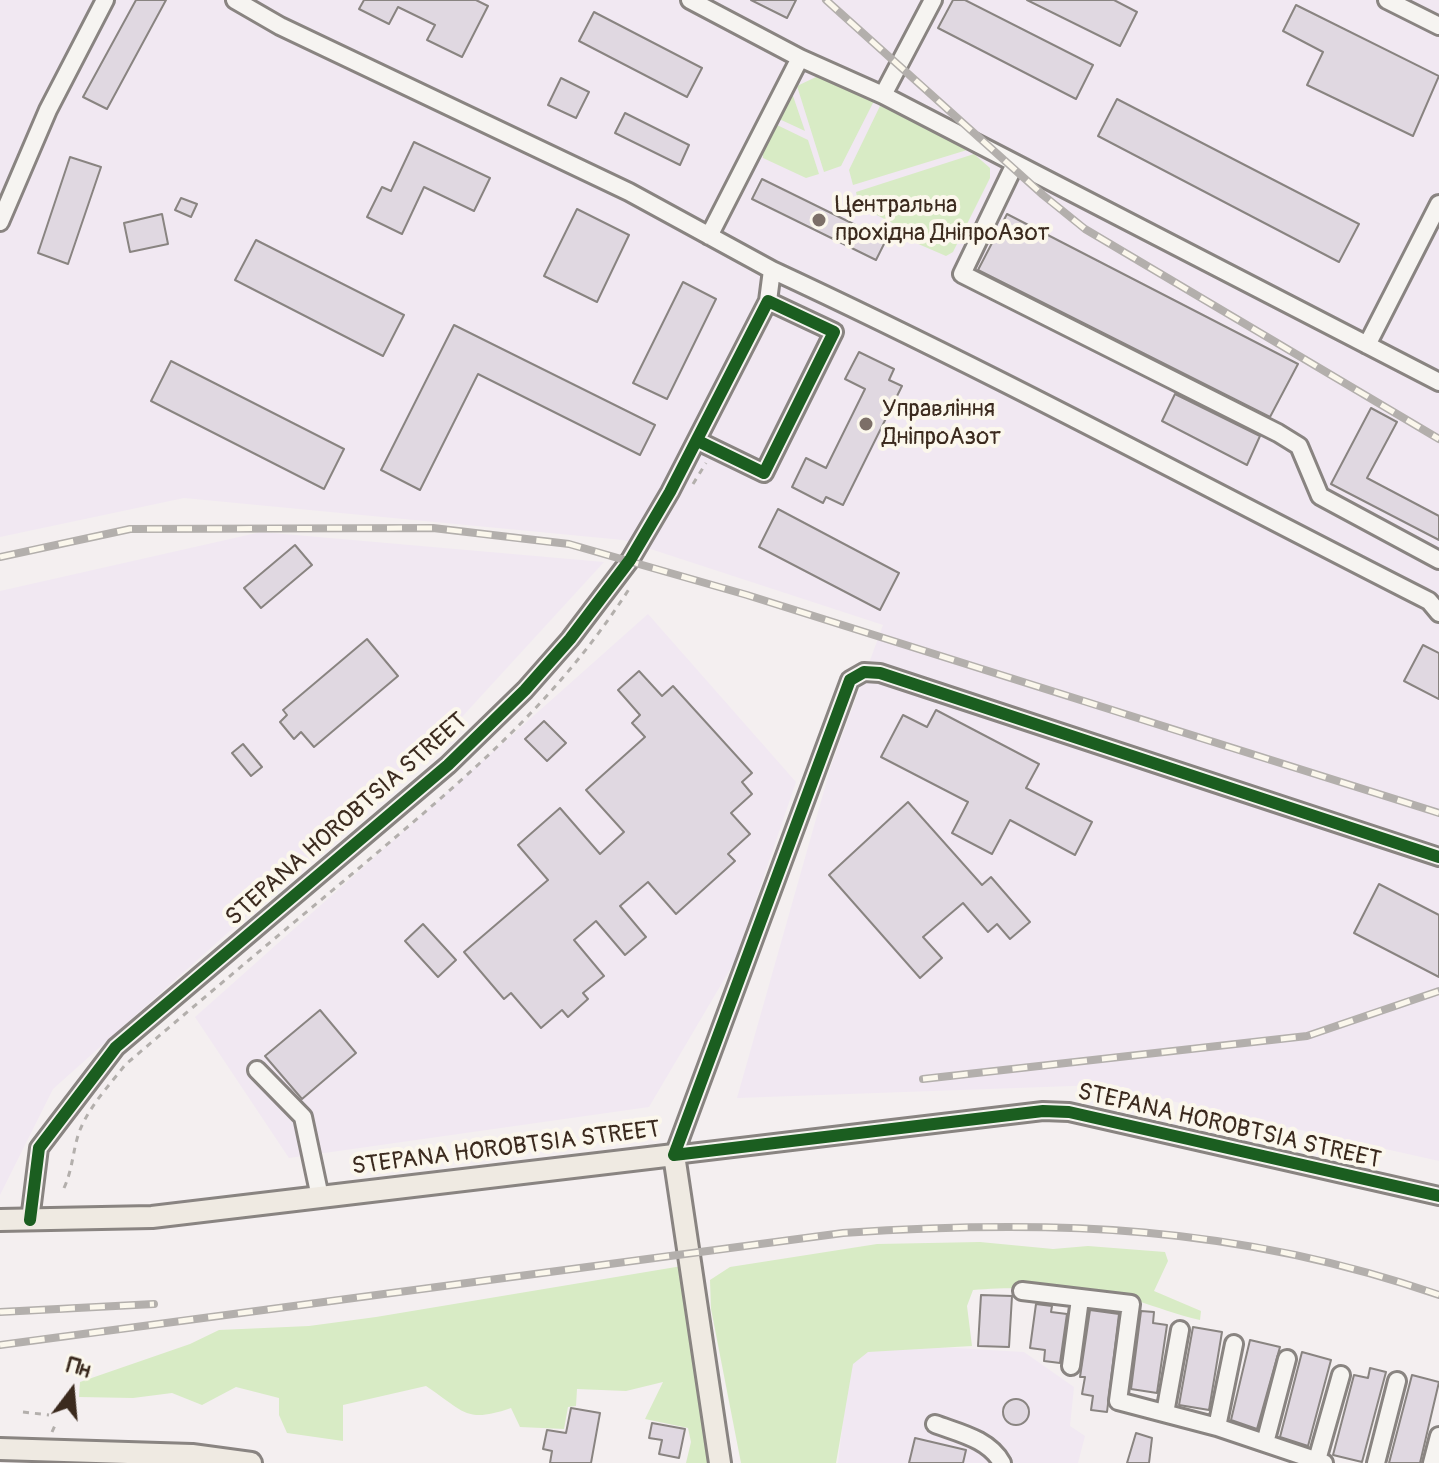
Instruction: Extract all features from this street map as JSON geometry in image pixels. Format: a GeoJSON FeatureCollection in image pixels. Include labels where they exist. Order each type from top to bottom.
{"type":"FeatureCollection","features":[{"type":"Feature","properties":{"kind":"main road","name":"STEPANA HOROBTSIA STREET"},"geometry":{"type":"LineString","coordinates":[[0,1220],[152,1217],[674,1155]]}},
{"type":"Feature","properties":{"kind":"main road"},"geometry":{"type":"LineString","coordinates":[[674,1155],[720,1463]]}},
{"type":"Feature","properties":{"kind":"main road"},"geometry":{"type":"LineString","coordinates":[[0,1449],[22,1456],[251,1463]]}},
{"type":"Feature","properties":{"kind":"street"},"geometry":{"type":"LineString","coordinates":[[0,222],[48,110],[105,0]]}},
{"type":"Feature","properties":{"kind":"street"},"geometry":{"type":"LineString","coordinates":[[235,0],[280,26],[629,192],[772,270],[869,315],[1429,601],[1439,613]]}},
{"type":"Feature","properties":{"kind":"street"},"geometry":{"type":"LineString","coordinates":[[690,0],[800,58],[883,95],[1439,382]]}},
{"type":"Feature","properties":{"kind":"street"},"geometry":{"type":"LineString","coordinates":[[883,95],[933,0]]}},
{"type":"Feature","properties":{"kind":"street"},"geometry":{"type":"LineString","coordinates":[[1387,0],[1439,26]]}},
{"type":"Feature","properties":{"kind":"street"},"geometry":{"type":"LineString","coordinates":[[709,236],[800,58]]}},
{"type":"Feature","properties":{"kind":"street"},"geometry":{"type":"LineString","coordinates":[[1015,164],[962,274],[1278,433],[1299,446],[1320,496],[1439,560]]}},
{"type":"Feature","properties":{"kind":"street"},"geometry":{"type":"LineString","coordinates":[[1367,345],[1439,204]]}},
{"type":"Feature","properties":{"kind":"street","name":"STEPANA HOROBTSIA STREET"},"geometry":{"type":"LineString","coordinates":[[30,1220],[39,1148],[116,1047],[448,765],[525,690],[570,639],[630,560],[698,441],[768,301],[772,270]]}},
{"type":"Feature","properties":{"kind":"street"},"geometry":{"type":"LineString","coordinates":[[698,441],[764,473],[834,332],[768,301]]}},
{"type":"Feature","properties":{"kind":"street"},"geometry":{"type":"LineString","coordinates":[[674,1155],[850,680],[864,672],[880,673],[1439,857]]}},
{"type":"Feature","properties":{"kind":"street"},"geometry":{"type":"LineString","coordinates":[[257,1070],[303,1117],[320,1197]]}},
{"type":"Feature","properties":{"kind":"street","name":"STEPANA HOROBTSIA STREET"},"geometry":{"type":"LineString","coordinates":[[674,1155],[1043,1111],[1069,1112],[1439,1196]]}},
{"type":"Feature","properties":{"kind":"street"},"geometry":{"type":"LineString","coordinates":[[1022,1291],[1131,1304],[1118,1401],[1217,1427],[1320,1462],[1341,1375]]}},
{"type":"Feature","properties":{"kind":"street"},"geometry":{"type":"LineString","coordinates":[[1071,1366],[1080,1299]]}},
{"type":"Feature","properties":{"kind":"street"},"geometry":{"type":"LineString","coordinates":[[1165,1413],[1180,1330]]}},
{"type":"Feature","properties":{"kind":"street"},"geometry":{"type":"LineString","coordinates":[[1217,1427],[1234,1344]]}},
{"type":"Feature","properties":{"kind":"street"},"geometry":{"type":"LineString","coordinates":[[1265,1443],[1287,1359]]}},
{"type":"Feature","properties":{"kind":"street"},"geometry":{"type":"LineString","coordinates":[[1376,1463],[1397,1381]]}},
{"type":"Feature","properties":{"kind":"street"},"geometry":{"type":"LineString","coordinates":[[935,1424],[977,1439],[997,1454],[1002,1463]]}},
{"type":"Feature","properties":{"kind":"street"},"geometry":{"type":"LineString","coordinates":[[1432,1463],[1439,1436]]}},
{"type":"Feature","properties":{"kind":"path"},"geometry":{"type":"LineString","coordinates":[[64,1188],[74,1166]]}},
{"type":"Feature","properties":{"kind":"path"},"geometry":{"type":"LineString","coordinates":[[23,1412],[49,1415]]}},
{"type":"Feature","properties":{"kind":"shaded area"},"geometry":{"type":"Polygon","coordinates":[[[0,0],[1439,0],[1439,1161],[1100,1085],[737,1098],[831,766],[883,625],[623,540],[184,498],[0,537],[0,0]]]}},
{"type":"Feature","properties":{"kind":"shaded area"},"geometry":{"type":"Polygon","coordinates":[[[261,532],[604,562],[428,754],[53,1089],[0,1195],[0,591],[261,532]]]}},
{"type":"Feature","properties":{"kind":"shaded area"},"geometry":{"type":"Polygon","coordinates":[[[648,614],[796,782],[735,961],[649,1107],[289,1158],[195,1017],[648,614]]]}},
{"type":"Feature","properties":{"kind":"shaded area"},"geometry":{"type":"Polygon","coordinates":[[[852,1342],[1024,1352],[1074,1387],[1070,1426],[1085,1436],[1078,1463],[838,1463],[852,1342]]]}},
{"type":"Feature","properties":{"kind":"green space"},"geometry":{"type":"Polygon","coordinates":[[[816,77],[827,77],[874,101],[841,166],[824,172],[797,86],[816,77]]]}},
{"type":"Feature","properties":{"kind":"green space"},"geometry":{"type":"Polygon","coordinates":[[[792,93],[805,131],[777,118],[792,93]]]}},
{"type":"Feature","properties":{"kind":"green space"},"geometry":{"type":"Polygon","coordinates":[[[880,106],[967,150],[853,185],[849,170],[880,106]]]}},
{"type":"Feature","properties":{"kind":"green space"},"geometry":{"type":"Polygon","coordinates":[[[775,124],[808,140],[819,174],[806,178],[763,158],[762,149],[775,124]]]}},
{"type":"Feature","properties":{"kind":"green space"},"geometry":{"type":"Polygon","coordinates":[[[974,154],[990,168],[990,178],[953,252],[946,256],[916,243],[916,235],[859,206],[856,192],[974,154]]]}},
{"type":"Feature","properties":{"kind":"green space"},"geometry":{"type":"Polygon","coordinates":[[[980,1242],[1053,1249],[1088,1246],[1165,1252],[1168,1261],[1154,1291],[1201,1311],[1200,1320],[1097,1292],[1033,1288],[973,1290],[967,1306],[972,1346],[868,1352],[853,1364],[836,1463],[741,1463],[711,1309],[710,1280],[730,1267],[877,1244],[980,1242]]]}},
{"type":"Feature","properties":{"kind":"green space"},"geometry":{"type":"Polygon","coordinates":[[[682,1266],[713,1463],[686,1463],[691,1442],[688,1428],[645,1419],[663,1382],[626,1391],[577,1389],[576,1406],[568,1407],[564,1429],[520,1427],[511,1408],[474,1415],[457,1408],[426,1386],[343,1405],[343,1441],[287,1433],[279,1415],[279,1398],[236,1387],[202,1405],[172,1393],[133,1398],[79,1397],[80,1382],[190,1344],[219,1330],[309,1326],[376,1317],[682,1266]]]}},
{"type":"Feature","properties":{"kind":"building"},"geometry":{"type":"Polygon","coordinates":[[[136,0],[166,0],[107,109],[83,97],[136,0]]]}},
{"type":"Feature","properties":{"kind":"building"},"geometry":{"type":"Polygon","coordinates":[[[364,0],[476,0],[488,6],[462,57],[427,40],[435,25],[398,7],[389,24],[359,9],[364,0]]]}},
{"type":"Feature","properties":{"kind":"building"},"geometry":{"type":"Polygon","coordinates":[[[751,0],[796,0],[787,18],[751,0]]]}},
{"type":"Feature","properties":{"kind":"building"},"geometry":{"type":"Polygon","coordinates":[[[953,0],[965,0],[1093,65],[1076,99],[938,28],[953,0]]]}},
{"type":"Feature","properties":{"kind":"building"},"geometry":{"type":"Polygon","coordinates":[[[1027,0],[1114,0],[1137,12],[1120,46],[1027,0]]]}},
{"type":"Feature","properties":{"kind":"building"},"geometry":{"type":"Polygon","coordinates":[[[1296,5],[1439,76],[1413,136],[1307,85],[1323,52],[1283,31],[1296,5]]]}},
{"type":"Feature","properties":{"kind":"building"},"geometry":{"type":"Polygon","coordinates":[[[594,12],[702,68],[687,97],[579,41],[594,12]]]}},
{"type":"Feature","properties":{"kind":"building"},"geometry":{"type":"Polygon","coordinates":[[[561,78],[589,92],[576,118],[548,105],[561,78]]]}},
{"type":"Feature","properties":{"kind":"building"},"geometry":{"type":"Polygon","coordinates":[[[1117,99],[1359,224],[1339,262],[1098,136],[1117,99]]]}},
{"type":"Feature","properties":{"kind":"building"},"geometry":{"type":"Polygon","coordinates":[[[625,113],[689,145],[680,165],[615,133],[625,113]]]}},
{"type":"Feature","properties":{"kind":"building"},"geometry":{"type":"Polygon","coordinates":[[[414,142],[490,178],[474,211],[424,187],[402,234],[367,217],[382,187],[391,191],[414,142]]]}},
{"type":"Feature","properties":{"kind":"building"},"geometry":{"type":"Polygon","coordinates":[[[70,157],[101,167],[68,264],[38,253],[70,157]]]}},
{"type":"Feature","properties":{"kind":"building","name":"Центральна прохідна ДніпроАзот"},"geometry":{"type":"Polygon","coordinates":[[[762,179],[886,240],[876,260],[752,199],[762,179]]]}},
{"type":"Feature","properties":{"kind":"building"},"geometry":{"type":"Polygon","coordinates":[[[181,198],[197,204],[191,217],[175,210],[181,198]]]}},
{"type":"Feature","properties":{"kind":"building"},"geometry":{"type":"Polygon","coordinates":[[[577,209],[629,235],[597,302],[544,276],[577,209]]]}},
{"type":"Feature","properties":{"kind":"building"},"geometry":{"type":"Polygon","coordinates":[[[162,214],[168,244],[130,252],[124,223],[162,214]]]}},
{"type":"Feature","properties":{"kind":"building"},"geometry":{"type":"Polygon","coordinates":[[[1007,214],[1298,364],[1270,417],[978,270],[1007,214]]]}},
{"type":"Feature","properties":{"kind":"building"},"geometry":{"type":"Polygon","coordinates":[[[256,240],[404,315],[383,356],[235,280],[256,240]]]}},
{"type":"Feature","properties":{"kind":"building"},"geometry":{"type":"Polygon","coordinates":[[[683,282],[716,299],[667,399],[633,383],[683,282]]]}},
{"type":"Feature","properties":{"kind":"building"},"geometry":{"type":"Polygon","coordinates":[[[454,325],[655,425],[640,455],[478,374],[420,490],[381,470],[454,325]]]}},
{"type":"Feature","properties":{"kind":"building","name":"Управління ДніпроАзот"},"geometry":{"type":"Polygon","coordinates":[[[859,352],[894,369],[889,380],[902,386],[843,505],[826,497],[823,503],[792,487],[806,458],[826,468],[865,389],[845,379],[859,352]]]}},
{"type":"Feature","properties":{"kind":"building"},"geometry":{"type":"Polygon","coordinates":[[[171,361],[344,449],[324,489],[151,401],[171,361]]]}},
{"type":"Feature","properties":{"kind":"building"},"geometry":{"type":"Polygon","coordinates":[[[1175,394],[1260,436],[1247,465],[1162,421],[1175,394]]]}},
{"type":"Feature","properties":{"kind":"building"},"geometry":{"type":"Polygon","coordinates":[[[1371,408],[1397,422],[1367,478],[1439,516],[1439,540],[1331,484],[1371,408]]]}},
{"type":"Feature","properties":{"kind":"building"},"geometry":{"type":"Polygon","coordinates":[[[778,509],[899,573],[880,610],[759,547],[778,509]]]}},
{"type":"Feature","properties":{"kind":"building"},"geometry":{"type":"Polygon","coordinates":[[[295,545],[312,565],[261,608],[244,588],[295,545]]]}},
{"type":"Feature","properties":{"kind":"building"},"geometry":{"type":"Polygon","coordinates":[[[367,639],[398,676],[314,747],[301,732],[294,739],[280,722],[287,715],[283,710],[367,639]]]}},
{"type":"Feature","properties":{"kind":"building"},"geometry":{"type":"Polygon","coordinates":[[[1423,645],[1439,653],[1439,699],[1404,681],[1423,645]]]}},
{"type":"Feature","properties":{"kind":"building"},"geometry":{"type":"Polygon","coordinates":[[[639,671],[662,696],[673,686],[752,773],[742,782],[752,794],[731,813],[750,834],[728,854],[735,861],[676,914],[648,882],[620,906],[646,937],[625,955],[596,921],[574,940],[604,976],[583,993],[588,999],[568,1017],[562,1010],[541,1028],[511,993],[504,999],[464,952],[548,880],[518,845],[560,808],[600,854],[624,832],[586,790],[645,737],[632,723],[640,715],[618,690],[639,671]]]}},
{"type":"Feature","properties":{"kind":"building"},"geometry":{"type":"Polygon","coordinates":[[[936,710],[1039,764],[1026,788],[1092,822],[1075,855],[1010,820],[992,854],[952,833],[968,802],[881,757],[903,715],[927,727],[936,710]]]}},
{"type":"Feature","properties":{"kind":"building"},"geometry":{"type":"Polygon","coordinates":[[[544,721],[566,743],[547,761],[525,739],[544,721]]]}},
{"type":"Feature","properties":{"kind":"building"},"geometry":{"type":"Polygon","coordinates":[[[243,744],[262,767],[251,776],[232,753],[243,744]]]}},
{"type":"Feature","properties":{"kind":"building"},"geometry":{"type":"Polygon","coordinates":[[[908,802],[982,885],[991,877],[1030,922],[1010,939],[997,924],[988,932],[963,903],[923,937],[942,958],[920,978],[829,875],[908,802]]]}},
{"type":"Feature","properties":{"kind":"building"},"geometry":{"type":"Polygon","coordinates":[[[1379,884],[1439,915],[1439,977],[1354,933],[1379,884]]]}},
{"type":"Feature","properties":{"kind":"building"},"geometry":{"type":"Polygon","coordinates":[[[423,924],[456,960],[438,977],[405,941],[423,924]]]}},
{"type":"Feature","properties":{"kind":"building"},"geometry":{"type":"Polygon","coordinates":[[[320,1010],[356,1053],[302,1099],[265,1056],[320,1010]]]}},
{"type":"Feature","properties":{"kind":"building"},"geometry":{"type":"Polygon","coordinates":[[[981,1295],[1012,1296],[1009,1347],[978,1346],[981,1295]]]}},
{"type":"Feature","properties":{"kind":"building"},"geometry":{"type":"Polygon","coordinates":[[[1036,1304],[1052,1306],[1051,1312],[1067,1314],[1060,1363],[1044,1361],[1045,1350],[1030,1348],[1036,1304]]]}},
{"type":"Feature","properties":{"kind":"building"},"geometry":{"type":"Polygon","coordinates":[[[1090,1310],[1119,1314],[1107,1412],[1091,1410],[1093,1396],[1082,1394],[1085,1377],[1080,1377],[1090,1310]]]}},
{"type":"Feature","properties":{"kind":"building"},"geometry":{"type":"Polygon","coordinates":[[[1141,1311],[1154,1312],[1153,1323],[1167,1325],[1157,1393],[1131,1389],[1141,1311]]]}},
{"type":"Feature","properties":{"kind":"building"},"geometry":{"type":"Polygon","coordinates":[[[1193,1327],[1222,1332],[1209,1410],[1179,1405],[1193,1327]]]}},
{"type":"Feature","properties":{"kind":"building"},"geometry":{"type":"Polygon","coordinates":[[[1250,1340],[1280,1347],[1257,1429],[1231,1420],[1250,1340]]]}},
{"type":"Feature","properties":{"kind":"building"},"geometry":{"type":"Polygon","coordinates":[[[1302,1352],[1331,1360],[1308,1446],[1280,1437],[1302,1352]]]}},
{"type":"Feature","properties":{"kind":"building"},"geometry":{"type":"Polygon","coordinates":[[[1370,1368],[1386,1372],[1362,1462],[1333,1455],[1354,1375],[1368,1378],[1370,1368]]]}},
{"type":"Feature","properties":{"kind":"building"},"geometry":{"type":"Polygon","coordinates":[[[1412,1375],[1439,1382],[1420,1463],[1389,1463],[1412,1375]]]}},
{"type":"Feature","properties":{"kind":"building"},"geometry":{"type":"Polygon","coordinates":[[[1016,1399],[1025,1403],[1029,1412],[1025,1421],[1016,1425],[1007,1421],[1003,1412],[1007,1403],[1016,1399]]]}},
{"type":"Feature","properties":{"kind":"building"},"geometry":{"type":"Polygon","coordinates":[[[571,1408],[600,1413],[591,1463],[550,1463],[552,1451],[543,1449],[547,1430],[566,1433],[571,1408]]]}},
{"type":"Feature","properties":{"kind":"building"},"geometry":{"type":"Polygon","coordinates":[[[652,1423],[685,1429],[679,1458],[659,1454],[662,1440],[649,1438],[652,1423]]]}},
{"type":"Feature","properties":{"kind":"building"},"geometry":{"type":"Polygon","coordinates":[[[1136,1433],[1152,1438],[1149,1463],[1127,1463],[1136,1433]]]}},
{"type":"Feature","properties":{"kind":"building"},"geometry":{"type":"Polygon","coordinates":[[[915,1438],[966,1450],[963,1463],[909,1463],[915,1438]]]}},
{"type":"Feature","properties":{"kind":"railway"},"geometry":{"type":"LineString","coordinates":[[826,0],[1085,229],[1439,439]]}},
{"type":"Feature","properties":{"kind":"railway"},"geometry":{"type":"LineString","coordinates":[[0,557],[130,529],[433,528],[569,544],[747,595],[1439,813]]}},
{"type":"Feature","properties":{"kind":"railway"},"geometry":{"type":"LineString","coordinates":[[923,1079],[1307,1036],[1439,991]]}},
{"type":"Feature","properties":{"kind":"railway"},"geometry":{"type":"LineString","coordinates":[[0,1345],[843,1233],[921,1229],[1071,1228],[1144,1232],[1217,1241],[1290,1254],[1439,1295]]}},
{"type":"Feature","properties":{"kind":"railway"},"geometry":{"type":"LineString","coordinates":[[0,1312],[154,1304]]}},
{"type":"Feature","properties":{"kind":"cycle path"},"geometry":{"type":"LineString","coordinates":[[30,1220],[39,1148],[116,1047],[448,765],[525,690],[570,639],[630,560],[670,492],[768,301],[834,332],[764,473],[698,441]]}},
{"type":"Feature","properties":{"kind":"cycle path"},"geometry":{"type":"LineString","coordinates":[[1439,857],[880,673],[864,672],[850,680],[674,1155],[1043,1111],[1069,1112],[1439,1196]]}},
{"type":"Feature","properties":{"kind":"place","name":"Центральна прохідна ДніпроАзот"},"geometry":{"type":"Point","coordinates":[819,220]}},
{"type":"Feature","properties":{"kind":"place","name":"Управління ДніпроАзот"},"geometry":{"type":"Point","coordinates":[866,424]}}]}
